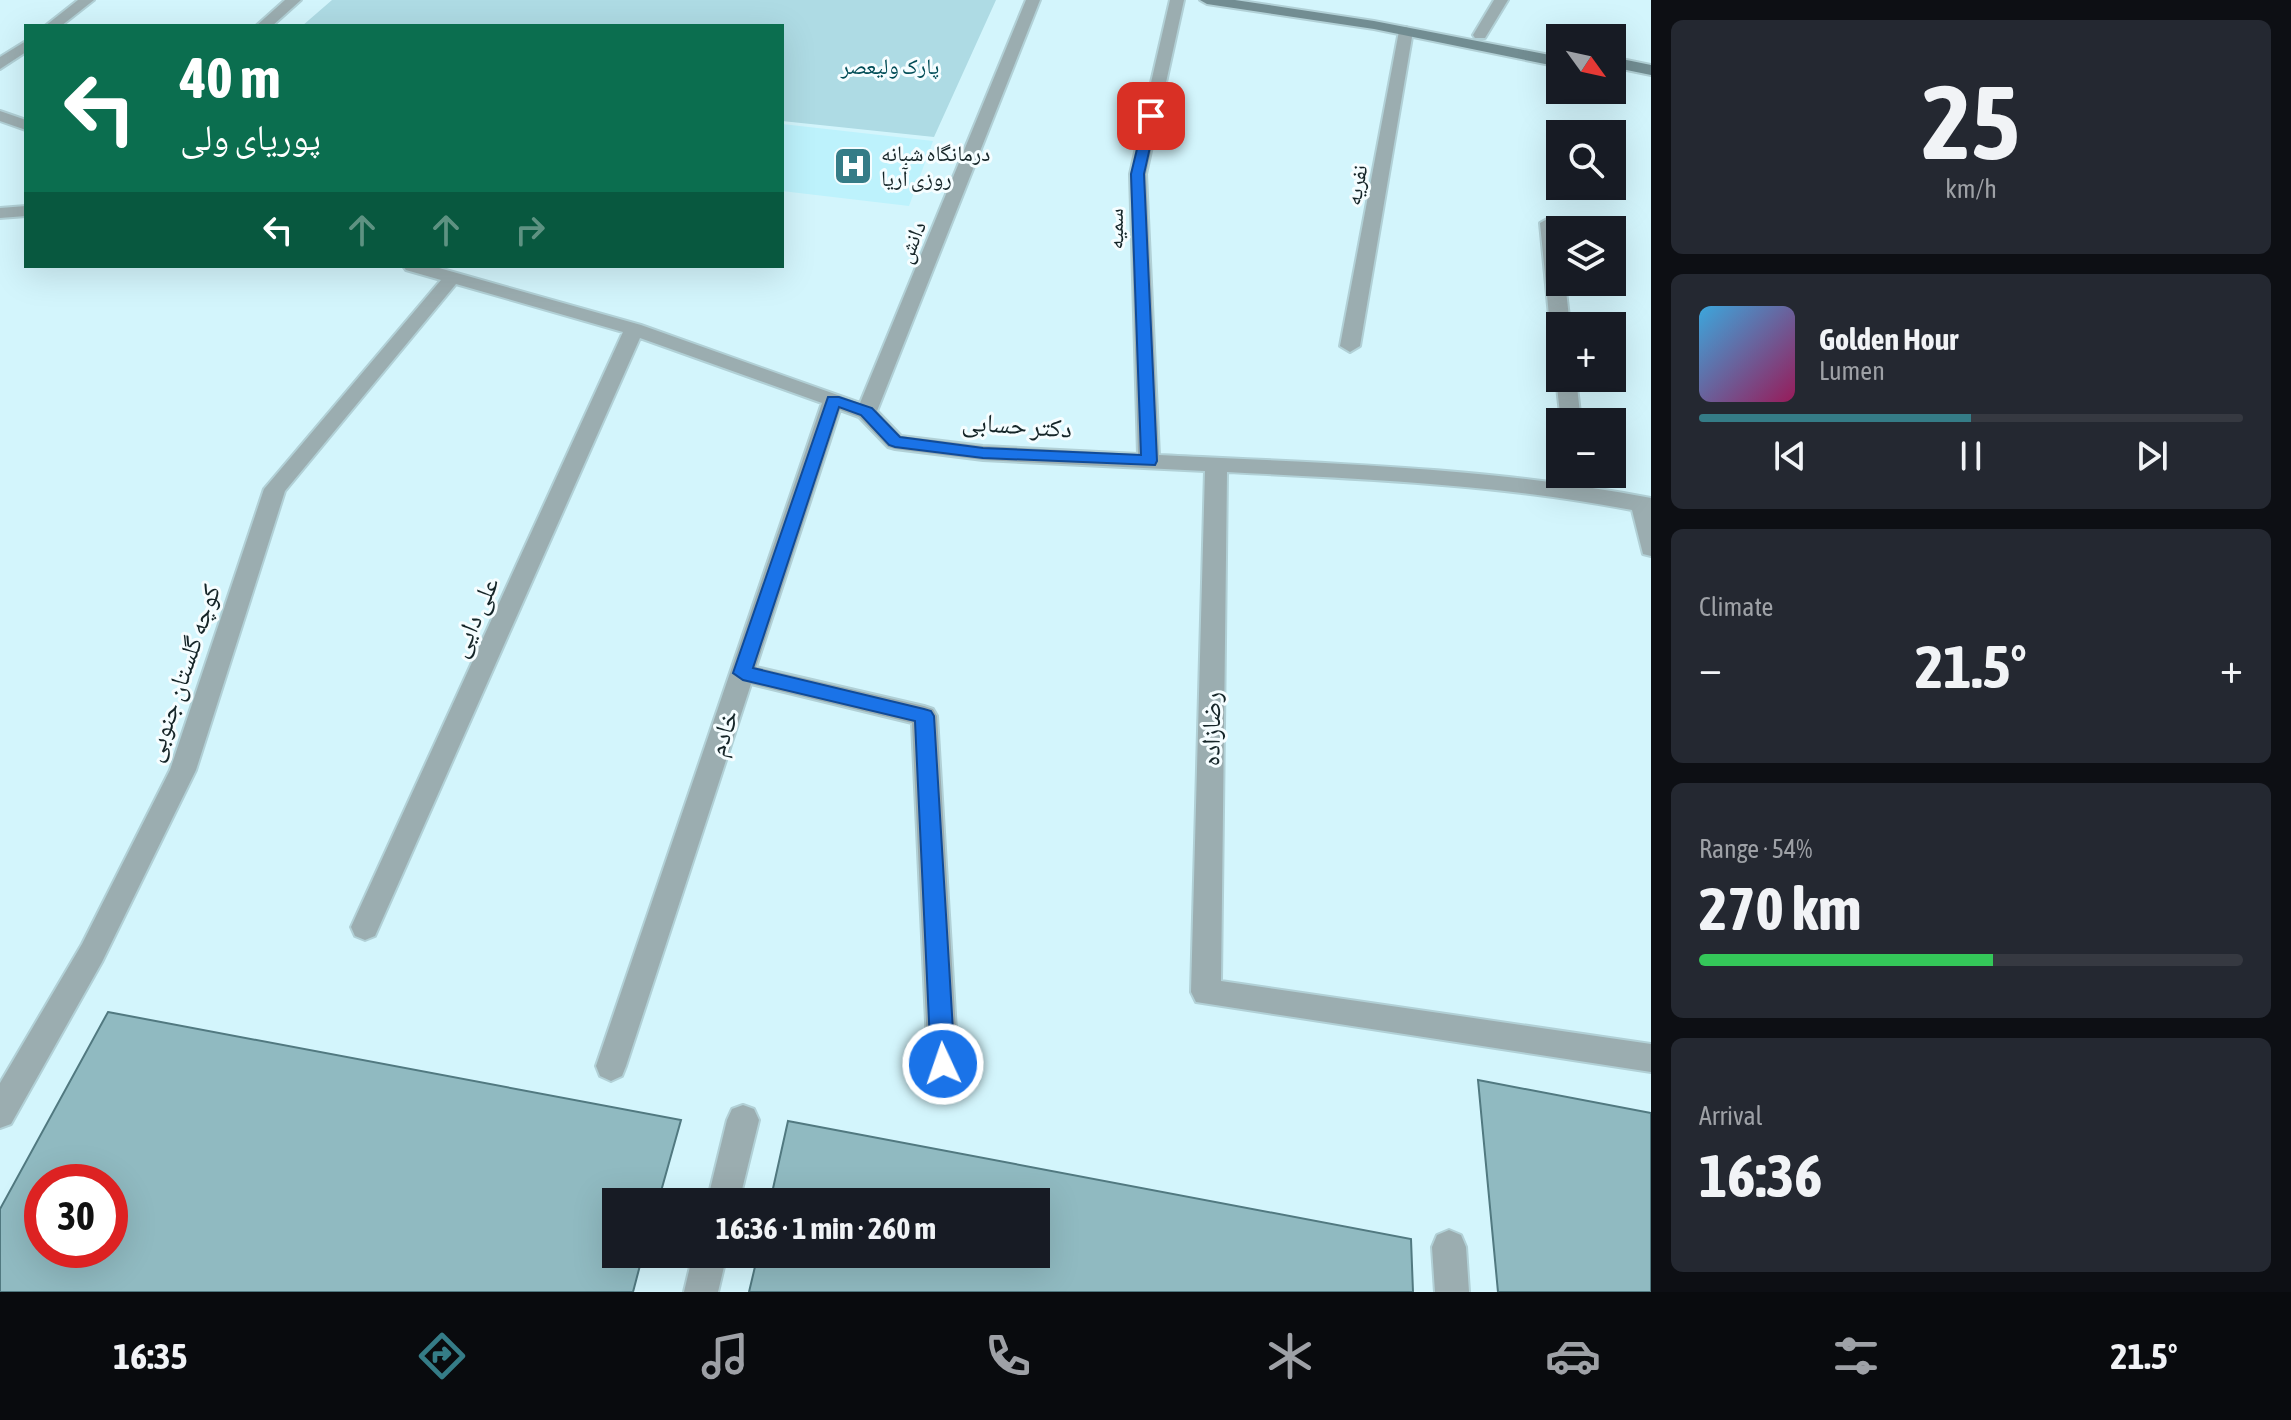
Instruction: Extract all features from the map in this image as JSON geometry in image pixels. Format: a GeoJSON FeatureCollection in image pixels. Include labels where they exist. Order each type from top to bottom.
{"type":"FeatureCollection","features":[{"type":"Feature","properties":{"kind":"street"},"geometry":{"type":"LineString","coordinates":[[55,24],[87,0]]}},
{"type":"Feature","properties":{"kind":"street"},"geometry":{"type":"LineString","coordinates":[[265,24],[294,0]]}},
{"type":"Feature","properties":{"kind":"street","name":"دانش"},"geometry":{"type":"LineString","coordinates":[[866,412],[1033,0]]}},
{"type":"Feature","properties":{"kind":"street","name":"سمیه"},"geometry":{"type":"LineString","coordinates":[[1149,461],[1138,174],[1177,0]]}},
{"type":"Feature","properties":{"kind":"street"},"geometry":{"type":"LineString","coordinates":[[1207,0],[1406,31],[1546,59]]}},
{"type":"Feature","properties":{"kind":"street"},"geometry":{"type":"LineString","coordinates":[[1275,0],[1546,48]]}},
{"type":"Feature","properties":{"kind":"street"},"geometry":{"type":"LineString","coordinates":[[1480,35],[1501,0]]}},
{"type":"Feature","properties":{"kind":"street","name":"نفریه"},"geometry":{"type":"LineString","coordinates":[[1350,346],[1406,31]]}},
{"type":"Feature","properties":{"kind":"street"},"geometry":{"type":"LineString","coordinates":[[0,64],[24,46]]}},
{"type":"Feature","properties":{"kind":"street"},"geometry":{"type":"LineString","coordinates":[[1626,65],[1651,70]]}},
{"type":"Feature","properties":{"kind":"street"},"geometry":{"type":"LineString","coordinates":[[1626,75],[1651,80]]}},
{"type":"Feature","properties":{"kind":"street"},"geometry":{"type":"LineString","coordinates":[[0,116],[24,124]]}},
{"type":"Feature","properties":{"kind":"street"},"geometry":{"type":"LineString","coordinates":[[0,213],[24,211]]}},
{"type":"Feature","properties":{"kind":"street","name":"دکتر حسابی"},"geometry":{"type":"LineString","coordinates":[[419,268],[634,329],[866,412],[895,442],[983,453],[1546,481]]}},
{"type":"Feature","properties":{"kind":"street","name":"کوچه گلستان جنوبی"},"geometry":{"type":"LineString","coordinates":[[0,1113],[92,953],[183,770],[275,489],[452,278]]}},
{"type":"Feature","properties":{"kind":"street","name":"علی دایی"},"geometry":{"type":"LineString","coordinates":[[365,927],[634,329]]}},
{"type":"Feature","properties":{"kind":"street","name":"خادم"},"geometry":{"type":"LineString","coordinates":[[611,1066],[833,400]]}},
{"type":"Feature","properties":{"kind":"street","name":"رضازاده"},"geometry":{"type":"LineString","coordinates":[[1216,465],[1206,992],[1651,1058]]}},
{"type":"Feature","properties":{"kind":"street","name":"دکتر حسابی"},"geometry":{"type":"LineString","coordinates":[[1594,488],[1647,505]]}},
{"type":"Feature","properties":{"kind":"street"},"geometry":{"type":"LineString","coordinates":[[1647,505],[1651,548]]}},
{"type":"Feature","properties":{"kind":"street"},"geometry":{"type":"LineString","coordinates":[[743,673],[924,716],[943,1064]]}},
{"type":"Feature","properties":{"kind":"street"},"geometry":{"type":"LineString","coordinates":[[726,1188],[743,1120]]}},
{"type":"Feature","properties":{"kind":"street"},"geometry":{"type":"LineString","coordinates":[[1449,1247],[1452,1292]]}},
{"type":"Feature","properties":{"kind":"street"},"geometry":{"type":"LineString","coordinates":[[701,1292],[707,1268]]}},
{"type":"Feature","properties":{"kind":"shaded area","name":"درمانگاه شبانه روزی آریا"},"geometry":{"type":"Polygon","coordinates":[[[784,124],[933,141],[909,206],[784,191],[784,124]]]}},
{"type":"Feature","properties":{"kind":"green space","name":"پارک ولیعصر"},"geometry":{"type":"Polygon","coordinates":[[[332,0],[996,0],[934,137],[784,121],[784,24],[304,24],[332,0]]]}},
{"type":"Feature","properties":{"kind":"building"},"geometry":{"type":"Polygon","coordinates":[[[108,1012],[681,1120],[662,1188],[602,1188],[602,1268],[639,1268],[633,1292],[0,1292],[0,1209],[24,1165],[24,1268],[128,1268],[128,1164],[25,1164],[108,1012]]]}},
{"type":"Feature","properties":{"kind":"building"},"geometry":{"type":"Polygon","coordinates":[[[1478,1080],[1651,1113],[1651,1292],[1498,1292],[1478,1080]]]}},
{"type":"Feature","properties":{"kind":"building"},"geometry":{"type":"Polygon","coordinates":[[[788,1121],[1411,1239],[1413,1292],[749,1292],[755,1268],[1050,1268],[1050,1188],[773,1188],[788,1121]]]}},
{"type":"Feature","properties":{"kind":"place","name":"درمانگاه شبانه روزی آریا"},"geometry":{"type":"Point","coordinates":[853,166]}},
{"type":"Feature","properties":{"kind":"route"},"geometry":{"type":"LineString","coordinates":[[943,1064],[924,716],[743,673],[833,400],[866,412],[895,442],[983,453],[1149,461],[1138,174],[1151,116]]}}]}
